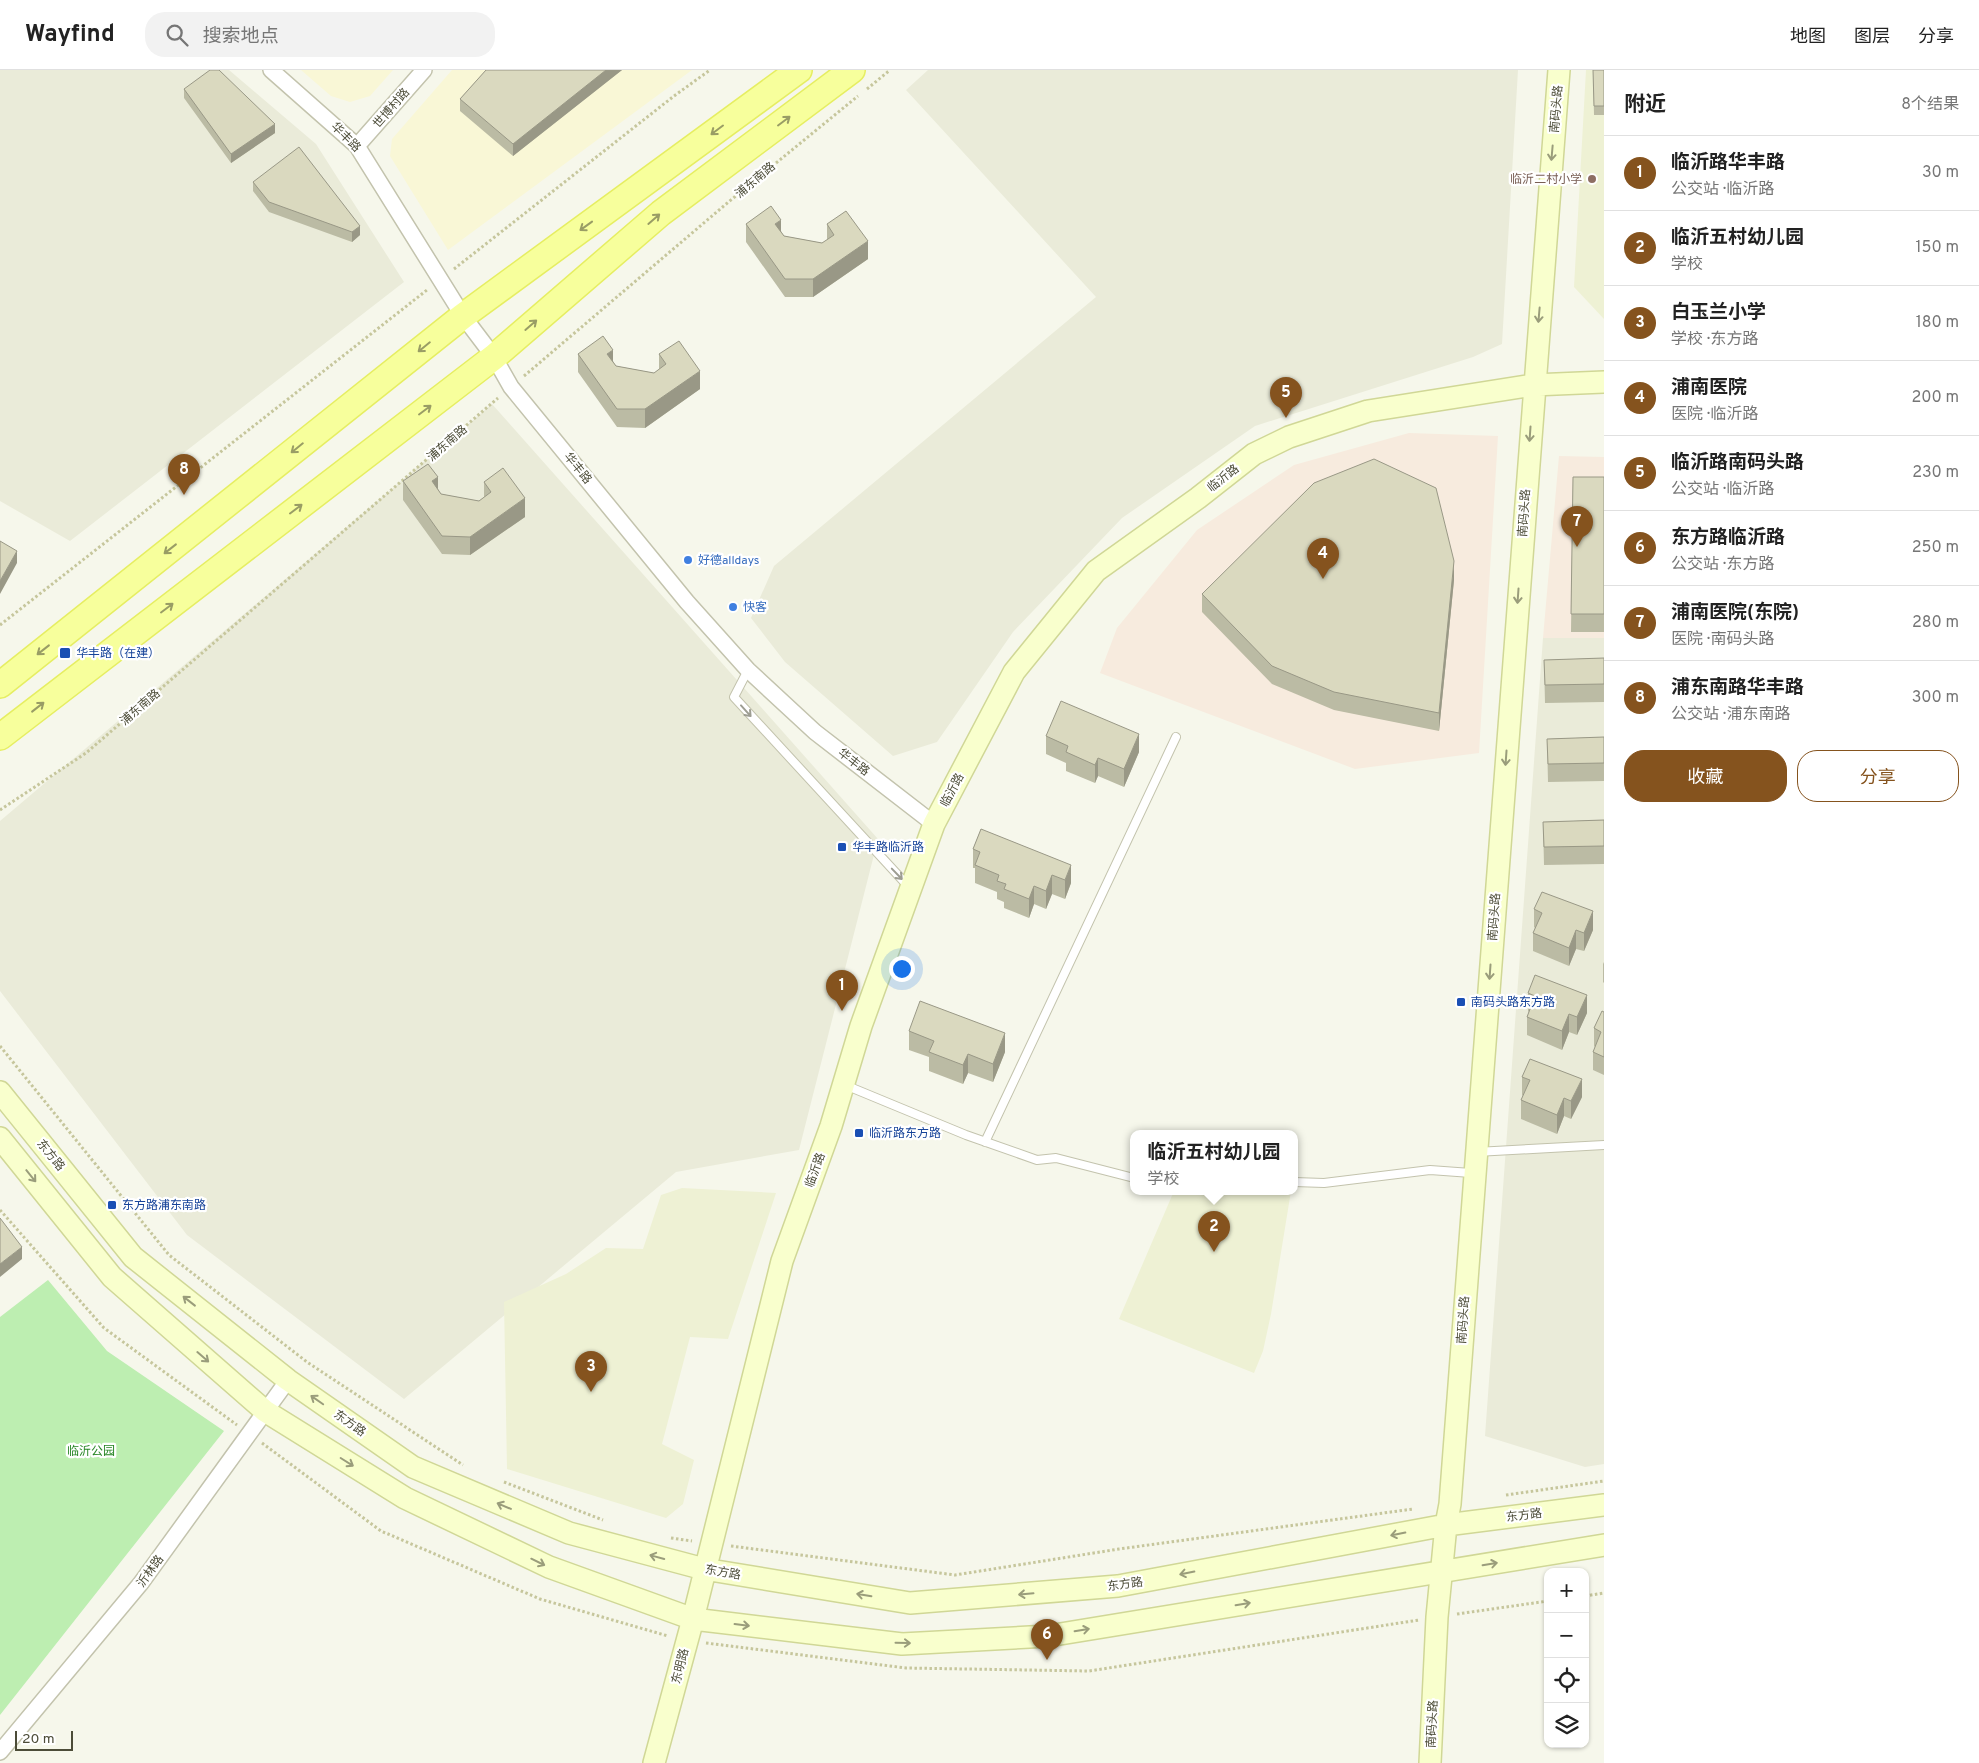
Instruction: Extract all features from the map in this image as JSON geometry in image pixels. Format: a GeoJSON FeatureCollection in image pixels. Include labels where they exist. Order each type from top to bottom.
{"type":"FeatureCollection","features":[{"type":"Feature","properties":{"kind":"main road"},"geometry":{"type":"LineString","coordinates":[[0,685],[463,316],[798,70]]}},
{"type":"Feature","properties":{"kind":"main road"},"geometry":{"type":"LineString","coordinates":[[0,737],[494,357],[661,214],[852,70]]}},
{"type":"Feature","properties":{"kind":"main road","name":"南码头路"},"geometry":{"type":"LineString","coordinates":[[1430,1763],[1437,1617],[1446,1525],[1450,1504],[1473,1163],[1488,1000],[1533,385],[1559,70]]}},
{"type":"Feature","properties":{"kind":"main road","name":"临沂路"},"geometry":{"type":"LineString","coordinates":[[704,1569],[782,1261],[831,1126],[861,1026],[934,824],[1014,672],[1096,571],[1198,498],[1254,454],[1289,437],[1368,411],[1533,385],[1604,382]]}},
{"type":"Feature","properties":{"kind":"main road","name":"东方路"},"geometry":{"type":"LineString","coordinates":[[0,1092],[133,1257],[288,1380],[413,1467],[568,1533],[704,1569],[910,1603],[1118,1586],[1446,1525],[1604,1505]]}},
{"type":"Feature","properties":{"kind":"main road"},"geometry":{"type":"LineString","coordinates":[[0,1138],[112,1277],[265,1411],[414,1502],[549,1567],[693,1619],[902,1644],[1038,1636],[1604,1545]]}},
{"type":"Feature","properties":{"kind":"main road","name":"东明路"},"geometry":{"type":"LineString","coordinates":[[654,1763],[693,1619],[704,1569]]}},
{"type":"Feature","properties":{"kind":"street","name":"华丰路"},"geometry":{"type":"LineString","coordinates":[[271,70],[357,146],[463,316],[494,357],[511,387],[687,602],[748,670],[815,732],[934,824]]}},
{"type":"Feature","properties":{"kind":"street","name":"世博村路"},"geometry":{"type":"LineString","coordinates":[[357,146],[424,70]]}},
{"type":"Feature","properties":{"kind":"street","name":"沂林路"},"geometry":{"type":"LineString","coordinates":[[0,1752],[141,1584],[288,1380]]}},
{"type":"Feature","properties":{"kind":"lane"},"geometry":{"type":"LineString","coordinates":[[748,670],[734,697],[859,835],[911,889]]}},
{"type":"Feature","properties":{"kind":"lane"},"geometry":{"type":"LineString","coordinates":[[985,1142],[1176,737]]}},
{"type":"Feature","properties":{"kind":"lane"},"geometry":{"type":"LineString","coordinates":[[843,1085],[985,1142],[1037,1160],[1056,1158],[1130,1177]]}},
{"type":"Feature","properties":{"kind":"lane"},"geometry":{"type":"LineString","coordinates":[[1298,1182],[1324,1184],[1604,1145]]}},
{"type":"Feature","properties":{"kind":"path"},"geometry":{"type":"LineString","coordinates":[[0,625],[674,96],[710,70]]}},
{"type":"Feature","properties":{"kind":"path","name":"浦东南路"},"geometry":{"type":"LineString","coordinates":[[0,810],[86,753],[511,387],[740,193],[890,70]]}},
{"type":"Feature","properties":{"kind":"path"},"geometry":{"type":"LineString","coordinates":[[1589,1595],[1604,1593]]}},
{"type":"Feature","properties":{"kind":"shaded area"},"geometry":{"type":"Polygon","coordinates":[[[0,70],[229,70],[316,144],[404,282],[70,541],[0,501],[0,70]]]}},
{"type":"Feature","properties":{"kind":"shaded area"},"geometry":{"type":"Polygon","coordinates":[[[301,70],[393,70],[370,96],[350,102],[331,96],[301,70]]]}},
{"type":"Feature","properties":{"kind":"shaded area"},"geometry":{"type":"Polygon","coordinates":[[[452,70],[692,70],[448,250],[390,156],[392,139],[452,70]]]}},
{"type":"Feature","properties":{"kind":"shaded area"},"geometry":{"type":"Polygon","coordinates":[[[928,70],[1518,70],[1502,344],[1473,357],[1255,426],[1122,518],[1013,632],[937,742],[893,756],[785,662],[751,618],[774,566],[1096,297],[906,90],[928,70]]]}},
{"type":"Feature","properties":{"kind":"shaded area","name":"临沂二村小学"},"geometry":{"type":"Polygon","coordinates":[[[1586,70],[1604,70],[1604,319],[1574,287],[1586,70]]]}},
{"type":"Feature","properties":{"kind":"shaded area"},"geometry":{"type":"Polygon","coordinates":[[[492,404],[878,839],[799,1150],[676,1172],[404,1399],[187,1235],[0,991],[0,821],[492,404]]]}},
{"type":"Feature","properties":{"kind":"shaded area"},"geometry":{"type":"Polygon","coordinates":[[[1409,433],[1498,436],[1479,753],[1355,769],[1100,673],[1117,628],[1197,530],[1294,465],[1409,433]]]}},
{"type":"Feature","properties":{"kind":"shaded area"},"geometry":{"type":"Polygon","coordinates":[[[1559,456],[1604,457],[1604,638],[1543,638],[1559,456]]]}},
{"type":"Feature","properties":{"kind":"shaded area"},"geometry":{"type":"Polygon","coordinates":[[[1543,638],[1604,638],[1604,1464],[1585,1467],[1485,1436],[1543,638]]]}},
{"type":"Feature","properties":{"kind":"shaded area"},"geometry":{"type":"Polygon","coordinates":[[[682,1188],[776,1193],[728,1339],[690,1337],[662,1444],[694,1460],[683,1504],[666,1518],[507,1469],[504,1302],[566,1274],[606,1248],[643,1249],[661,1195],[682,1188]]]}},
{"type":"Feature","properties":{"kind":"shaded area"},"geometry":{"type":"Polygon","coordinates":[[[1172,1195],[1290,1195],[1271,1314],[1263,1351],[1254,1373],[1119,1319],[1172,1195]]]}},
{"type":"Feature","properties":{"kind":"green space","name":"临沂公园"},"geometry":{"type":"Polygon","coordinates":[[[48,1280],[107,1351],[224,1431],[0,1715],[0,1317],[48,1280]]]}},
{"type":"Feature","properties":{"kind":"building"},"geometry":{"type":"Polygon","coordinates":[[[210,70],[219,70],[275,124],[231,154],[184,89],[210,70]]]}},
{"type":"Feature","properties":{"kind":"building"},"geometry":{"type":"Polygon","coordinates":[[[486,70],[606,70],[513,144],[460,99],[486,70]]]}},
{"type":"Feature","properties":{"kind":"building"},"geometry":{"type":"Polygon","coordinates":[[[1593,70],[1604,70],[1604,106],[1594,106],[1593,70]]]}},
{"type":"Feature","properties":{"kind":"building"},"geometry":{"type":"Polygon","coordinates":[[[299,147],[360,226],[352,232],[269,202],[253,182],[299,147]]]}},
{"type":"Feature","properties":{"kind":"building"},"geometry":{"type":"Polygon","coordinates":[[[771,206],[781,220],[775,224],[784,236],[822,243],[834,235],[827,224],[846,211],[868,241],[813,279],[785,279],[746,224],[771,206]]]}},
{"type":"Feature","properties":{"kind":"building"},"geometry":{"type":"Polygon","coordinates":[[[603,336],[613,350],[607,354],[616,366],[654,373],[666,364],[659,354],[679,341],[700,371],[645,409],[617,409],[578,354],[603,336]]]}},
{"type":"Feature","properties":{"kind":"building"},"geometry":{"type":"Polygon","coordinates":[[[1374,459],[1436,488],[1454,561],[1439,713],[1334,692],[1272,666],[1202,594],[1314,483],[1374,459]]]}},
{"type":"Feature","properties":{"kind":"building"},"geometry":{"type":"Polygon","coordinates":[[[428,464],[438,477],[432,481],[441,494],[479,501],[491,492],[484,482],[503,468],[525,498],[470,537],[442,536],[403,481],[428,464]]]}},
{"type":"Feature","properties":{"kind":"building"},"geometry":{"type":"Polygon","coordinates":[[[1573,477],[1604,477],[1604,614],[1571,614],[1573,477]]]}},
{"type":"Feature","properties":{"kind":"building"},"geometry":{"type":"Polygon","coordinates":[[[0,541],[17,551],[0,581],[0,541]]]}},
{"type":"Feature","properties":{"kind":"building"},"geometry":{"type":"Polygon","coordinates":[[[1604,658],[1604,684],[1545,685],[1544,660],[1604,658]]]}},
{"type":"Feature","properties":{"kind":"building"},"geometry":{"type":"Polygon","coordinates":[[[1061,701],[1139,734],[1124,769],[1098,758],[1095,765],[1066,752],[1068,746],[1046,736],[1061,701]]]}},
{"type":"Feature","properties":{"kind":"building"},"geometry":{"type":"Polygon","coordinates":[[[1604,737],[1604,763],[1548,764],[1547,739],[1604,737]]]}},
{"type":"Feature","properties":{"kind":"building"},"geometry":{"type":"Polygon","coordinates":[[[1604,820],[1604,846],[1544,847],[1543,822],[1604,820]]]}},
{"type":"Feature","properties":{"kind":"building"},"geometry":{"type":"Polygon","coordinates":[[[981,829],[1071,865],[1065,880],[1052,875],[1046,891],[1034,886],[1029,899],[1004,889],[1006,884],[997,881],[999,875],[975,865],[980,852],[973,849],[981,829]]]}},
{"type":"Feature","properties":{"kind":"building"},"geometry":{"type":"Polygon","coordinates":[[[1542,892],[1593,911],[1584,933],[1576,930],[1569,948],[1533,933],[1542,913],[1534,909],[1542,892]]]}},
{"type":"Feature","properties":{"kind":"building"},"geometry":{"type":"Polygon","coordinates":[[[1535,975],[1587,995],[1577,1017],[1569,1014],[1562,1031],[1527,1017],[1535,996],[1528,993],[1535,975]]]}},
{"type":"Feature","properties":{"kind":"building"},"geometry":{"type":"Polygon","coordinates":[[[920,1001],[1005,1033],[993,1064],[968,1054],[963,1065],[929,1052],[934,1041],[909,1031],[920,1001]]]}},
{"type":"Feature","properties":{"kind":"building"},"geometry":{"type":"Polygon","coordinates":[[[1602,1011],[1604,1012],[1604,1057],[1593,1052],[1601,1032],[1594,1028],[1602,1011]]]}},
{"type":"Feature","properties":{"kind":"building"},"geometry":{"type":"Polygon","coordinates":[[[1530,1059],[1582,1079],[1571,1101],[1564,1098],[1557,1115],[1521,1100],[1530,1080],[1522,1077],[1530,1059]]]}},
{"type":"Feature","properties":{"kind":"building"},"geometry":{"type":"Polygon","coordinates":[[[0,1218],[22,1247],[0,1264],[0,1218]]]}},
{"type":"Feature","properties":{"kind":"place","name":"临沂二村小学"},"geometry":{"type":"Point","coordinates":[1592,179]}},
{"type":"Feature","properties":{"kind":"place","name":"临沂路南码头路"},"geometry":{"type":"Point","coordinates":[1286,418]}},
{"type":"Feature","properties":{"kind":"place","name":"浦东南路华丰路"},"geometry":{"type":"Point","coordinates":[184,495]}},
{"type":"Feature","properties":{"kind":"place","name":"浦南医院(东院)"},"geometry":{"type":"Point","coordinates":[1577,547]}},
{"type":"Feature","properties":{"kind":"place","name":"好德alldays"},"geometry":{"type":"Point","coordinates":[688,560]}},
{"type":"Feature","properties":{"kind":"place","name":"浦南医院"},"geometry":{"type":"Point","coordinates":[1323,579]}},
{"type":"Feature","properties":{"kind":"place","name":"快客"},"geometry":{"type":"Point","coordinates":[733,607]}},
{"type":"Feature","properties":{"kind":"place","name":"华丰路（在建）"},"geometry":{"type":"Point","coordinates":[65,653]}},
{"type":"Feature","properties":{"kind":"place","name":"华丰路临沂路"},"geometry":{"type":"Point","coordinates":[842,847]}},
{"type":"Feature","properties":{"kind":"place","name":"南码头路东方路"},"geometry":{"type":"Point","coordinates":[1461,1002]}},
{"type":"Feature","properties":{"kind":"place","name":"临沂路华丰路"},"geometry":{"type":"Point","coordinates":[842,1011]}},
{"type":"Feature","properties":{"kind":"place","name":"临沂路东方路"},"geometry":{"type":"Point","coordinates":[859,1133]}},
{"type":"Feature","properties":{"kind":"place","name":"东方路浦东南路"},"geometry":{"type":"Point","coordinates":[112,1205]}},
{"type":"Feature","properties":{"kind":"place","name":"临沂五村幼儿园"},"geometry":{"type":"Point","coordinates":[1214,1252]}},
{"type":"Feature","properties":{"kind":"place","name":"白玉兰小学"},"geometry":{"type":"Point","coordinates":[591,1392]}},
{"type":"Feature","properties":{"kind":"place","name":"东方路临沂路"},"geometry":{"type":"Point","coordinates":[1047,1660]}}]}
